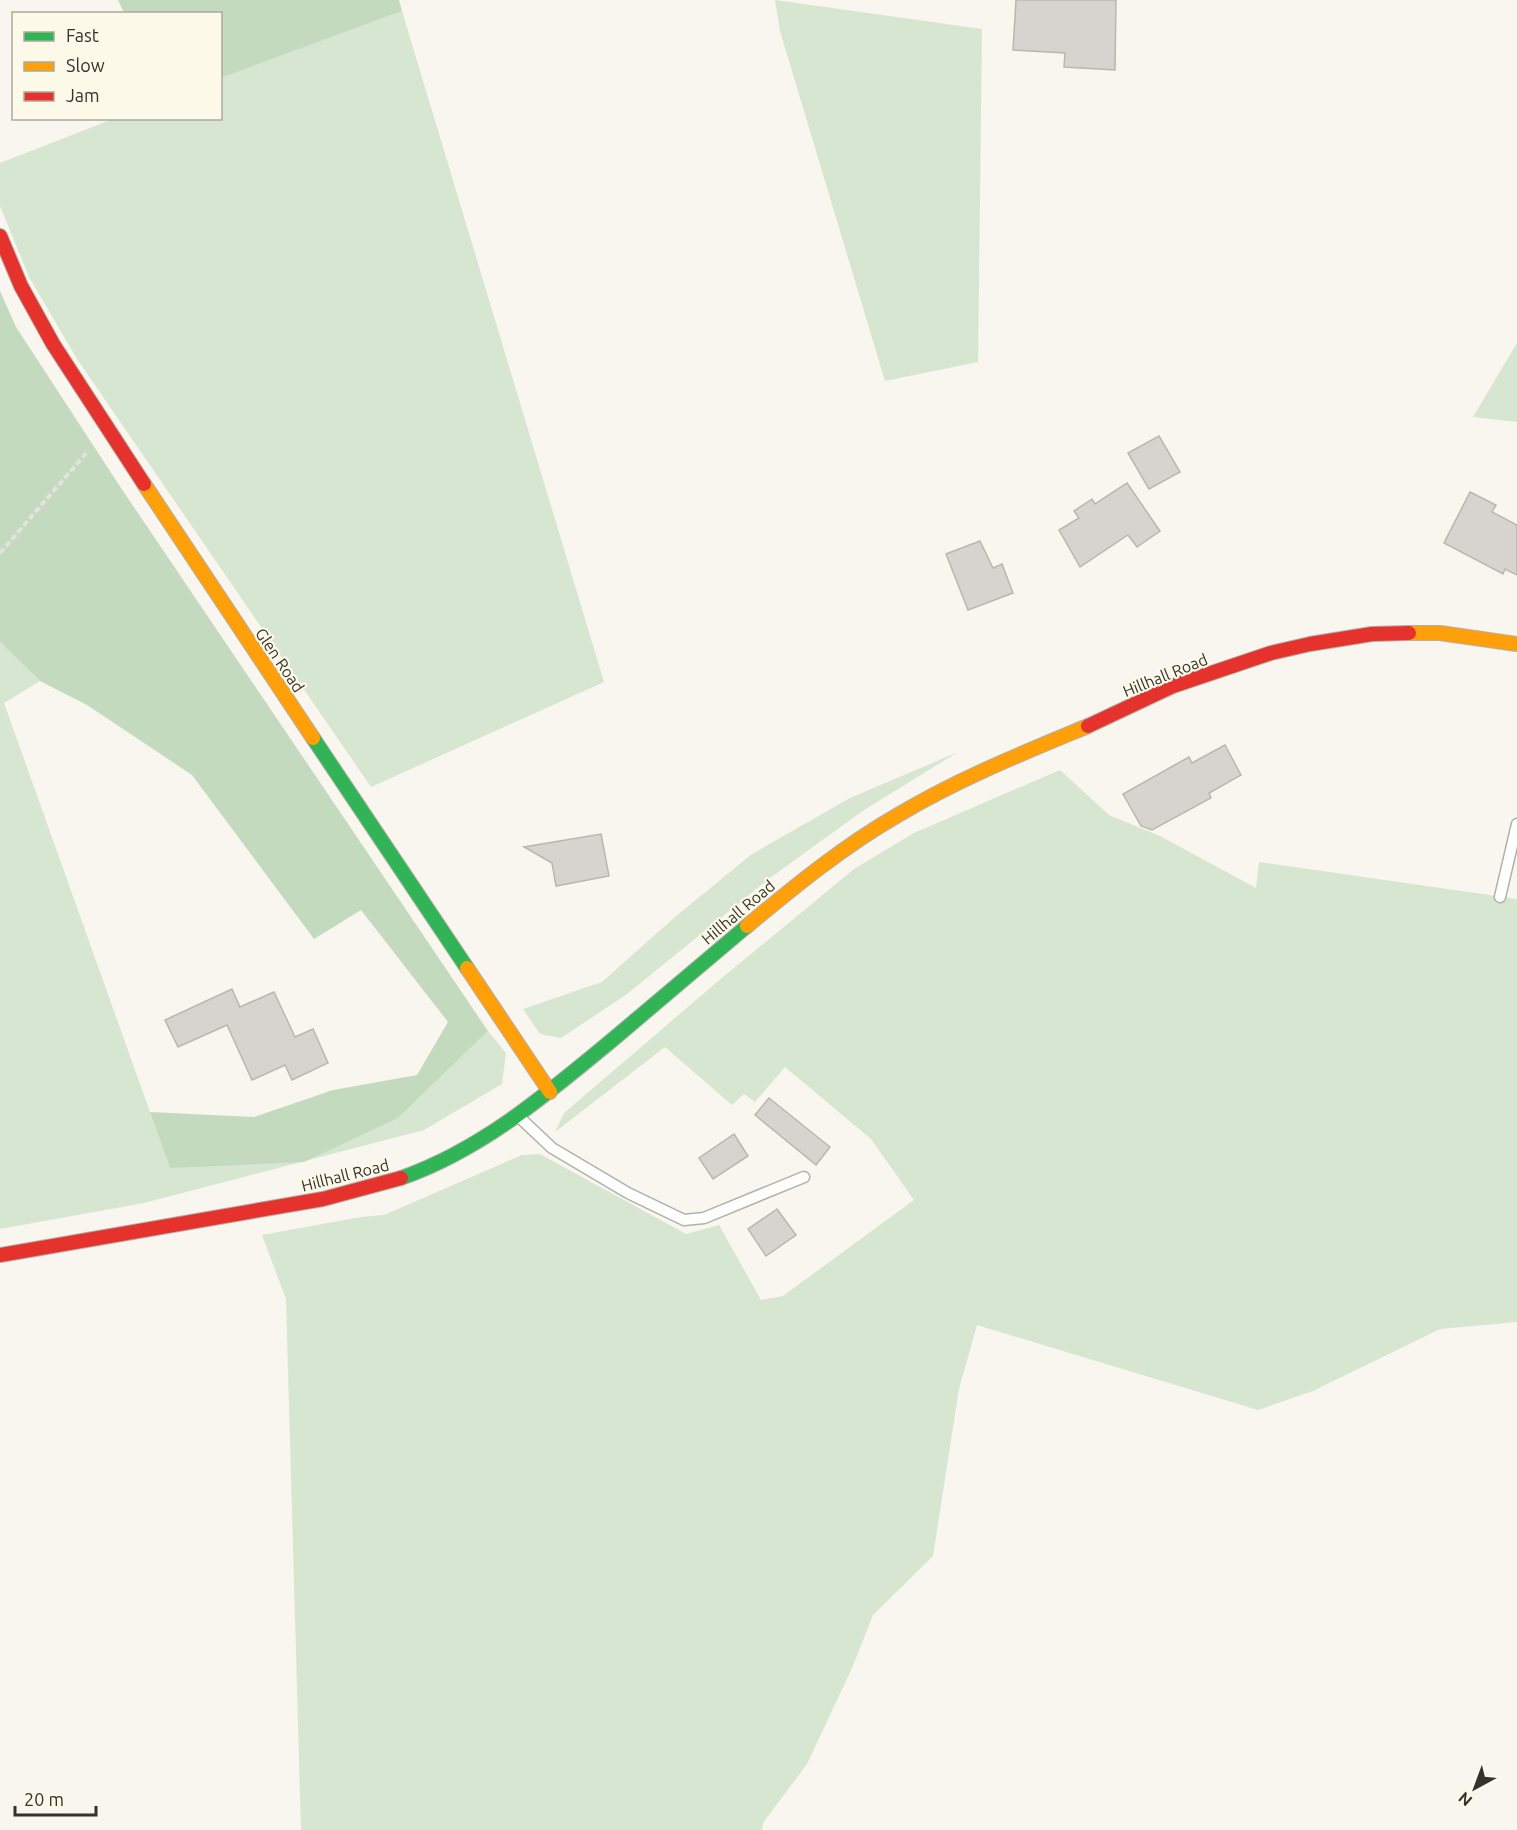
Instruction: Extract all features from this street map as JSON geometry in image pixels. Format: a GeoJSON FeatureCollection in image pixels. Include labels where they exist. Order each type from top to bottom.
{"type":"FeatureCollection","features":[{"type":"Feature","properties":{"kind":"main road","name":"Glen Road"},"geometry":{"type":"LineString","coordinates":[[0,236],[21,286],[53,344],[227,611],[550,1092]]}},
{"type":"Feature","properties":{"kind":"main road","name":"Hillhall Road"},"geometry":{"type":"LineString","coordinates":[[0,1254],[259,1211],[370,1188],[420,1171],[467,1147],[550,1092],[778,900],[837,854],[897,815],[968,777],[1107,718],[1173,686],[1271,653],[1372,634],[1440,633],[1517,644]]}},
{"type":"Feature","properties":{"kind":"lane"},"geometry":{"type":"LineString","coordinates":[[1500,897],[1517,824]]}},
{"type":"Feature","properties":{"kind":"lane"},"geometry":{"type":"LineString","coordinates":[[517,1116],[552,1148],[628,1193],[684,1220],[704,1218],[804,1177]]}},
{"type":"Feature","properties":{"kind":"path"},"geometry":{"type":"LineString","coordinates":[[0,552],[96,441],[110,431]]}},
{"type":"Feature","properties":{"kind":"green space"},"geometry":{"type":"Polygon","coordinates":[[[118,0],[399,0],[402,11],[222,78],[222,12],[124,12],[118,0]]]}},
{"type":"Feature","properties":{"kind":"green space"},"geometry":{"type":"Polygon","coordinates":[[[775,0],[982,29],[978,362],[885,381],[780,31],[775,0]]]}},
{"type":"Feature","properties":{"kind":"green space"},"geometry":{"type":"Polygon","coordinates":[[[402,11],[604,682],[371,787],[77,359],[29,277],[0,206],[0,163],[110,120],[222,120],[222,78],[402,11]]]}},
{"type":"Feature","properties":{"kind":"green space"},"geometry":{"type":"Polygon","coordinates":[[[0,291],[16,327],[119,485],[488,1031],[398,1118],[304,1162],[170,1168],[150,1112],[254,1117],[333,1090],[417,1075],[448,1022],[361,910],[314,939],[192,775],[87,705],[40,681],[0,642],[0,291]]]}},
{"type":"Feature","properties":{"kind":"green space"},"geometry":{"type":"Polygon","coordinates":[[[1517,343],[1517,422],[1473,417],[1517,343]]]}},
{"type":"Feature","properties":{"kind":"green space"},"geometry":{"type":"Polygon","coordinates":[[[0,642],[40,681],[4,703],[170,1168],[398,1118],[488,1031],[506,1053],[502,1084],[424,1130],[144,1203],[0,1229],[0,642]]]}},
{"type":"Feature","properties":{"kind":"green space"},"geometry":{"type":"Polygon","coordinates":[[[958,752],[864,810],[770,878],[627,994],[561,1038],[540,1034],[523,1009],[602,982],[675,917],[752,854],[850,798],[958,752]]]}},
{"type":"Feature","properties":{"kind":"green space"},"geometry":{"type":"Polygon","coordinates":[[[1060,770],[1109,815],[1160,836],[1256,888],[1259,862],[1517,899],[1517,1322],[1440,1329],[1313,1391],[1258,1410],[977,1325],[959,1389],[933,1556],[873,1615],[852,1668],[807,1764],[763,1823],[762,1830],[301,1830],[286,1299],[262,1235],[384,1215],[522,1155],[540,1154],[686,1234],[719,1225],[761,1300],[783,1296],[914,1200],[871,1139],[785,1067],[755,1102],[744,1094],[732,1105],[665,1047],[555,1132],[564,1113],[854,869],[914,833],[1060,770]]]}},
{"type":"Feature","properties":{"kind":"building"},"geometry":{"type":"Polygon","coordinates":[[[1016,0],[1116,0],[1115,70],[1064,67],[1065,53],[1013,50],[1016,0]]]}},
{"type":"Feature","properties":{"kind":"building"},"geometry":{"type":"Polygon","coordinates":[[[1159,436],[1180,472],[1149,489],[1128,453],[1159,436]]]}},
{"type":"Feature","properties":{"kind":"building"},"geometry":{"type":"Polygon","coordinates":[[[1127,483],[1160,531],[1137,547],[1128,535],[1080,567],[1059,530],[1079,518],[1074,511],[1092,499],[1095,504],[1127,483]]]}},
{"type":"Feature","properties":{"kind":"building"},"geometry":{"type":"Polygon","coordinates":[[[1470,492],[1496,505],[1492,512],[1517,525],[1517,575],[1505,569],[1503,574],[1444,543],[1470,492]]]}},
{"type":"Feature","properties":{"kind":"building"},"geometry":{"type":"Polygon","coordinates":[[[980,541],[993,568],[1002,564],[1013,593],[968,610],[946,554],[980,541]]]}},
{"type":"Feature","properties":{"kind":"building"},"geometry":{"type":"Polygon","coordinates":[[[1225,745],[1241,775],[1209,793],[1211,798],[1152,830],[1141,826],[1123,794],[1189,757],[1192,763],[1225,745]]]}},
{"type":"Feature","properties":{"kind":"building"},"geometry":{"type":"Polygon","coordinates":[[[601,834],[609,876],[556,886],[552,863],[524,847],[601,834]]]}},
{"type":"Feature","properties":{"kind":"building"},"geometry":{"type":"Polygon","coordinates":[[[232,989],[240,1007],[274,992],[295,1037],[313,1029],[328,1063],[292,1080],[285,1065],[252,1080],[227,1025],[178,1047],[165,1020],[232,989]]]}},
{"type":"Feature","properties":{"kind":"building"},"geometry":{"type":"Polygon","coordinates":[[[769,1098],[830,1147],[816,1165],[755,1115],[769,1098]]]}},
{"type":"Feature","properties":{"kind":"building"},"geometry":{"type":"Polygon","coordinates":[[[734,1134],[748,1156],[713,1179],[699,1158],[734,1134]]]}},
{"type":"Feature","properties":{"kind":"building"},"geometry":{"type":"Polygon","coordinates":[[[777,1209],[796,1235],[766,1256],[748,1229],[777,1209]]]}},
{"type":"Feature","properties":{"kind":"traffic: fast"},"geometry":{"type":"LineString","coordinates":[[313,738],[467,968]]}},
{"type":"Feature","properties":{"kind":"traffic: fast"},"geometry":{"type":"LineString","coordinates":[[401,1178],[459,1152],[512,1119],[587,1061],[747,926]]}},
{"type":"Feature","properties":{"kind":"traffic: slow"},"geometry":{"type":"LineString","coordinates":[[144,484],[313,738]]}},
{"type":"Feature","properties":{"kind":"traffic: slow"},"geometry":{"type":"LineString","coordinates":[[1409,633],[1440,633],[1517,644]]}},
{"type":"Feature","properties":{"kind":"traffic: slow"},"geometry":{"type":"LineString","coordinates":[[747,926],[839,853],[898,815],[967,778],[1088,726]]}},
{"type":"Feature","properties":{"kind":"traffic: slow"},"geometry":{"type":"LineString","coordinates":[[467,968],[550,1092]]}},
{"type":"Feature","properties":{"kind":"traffic: jam"},"geometry":{"type":"LineString","coordinates":[[0,236],[21,286],[53,344],[144,484]]}},
{"type":"Feature","properties":{"kind":"traffic: jam"},"geometry":{"type":"LineString","coordinates":[[1088,726],[1173,686],[1271,653],[1372,634],[1409,633]]}},
{"type":"Feature","properties":{"kind":"traffic: jam"},"geometry":{"type":"LineString","coordinates":[[0,1255],[323,1199],[401,1178]]}}]}
